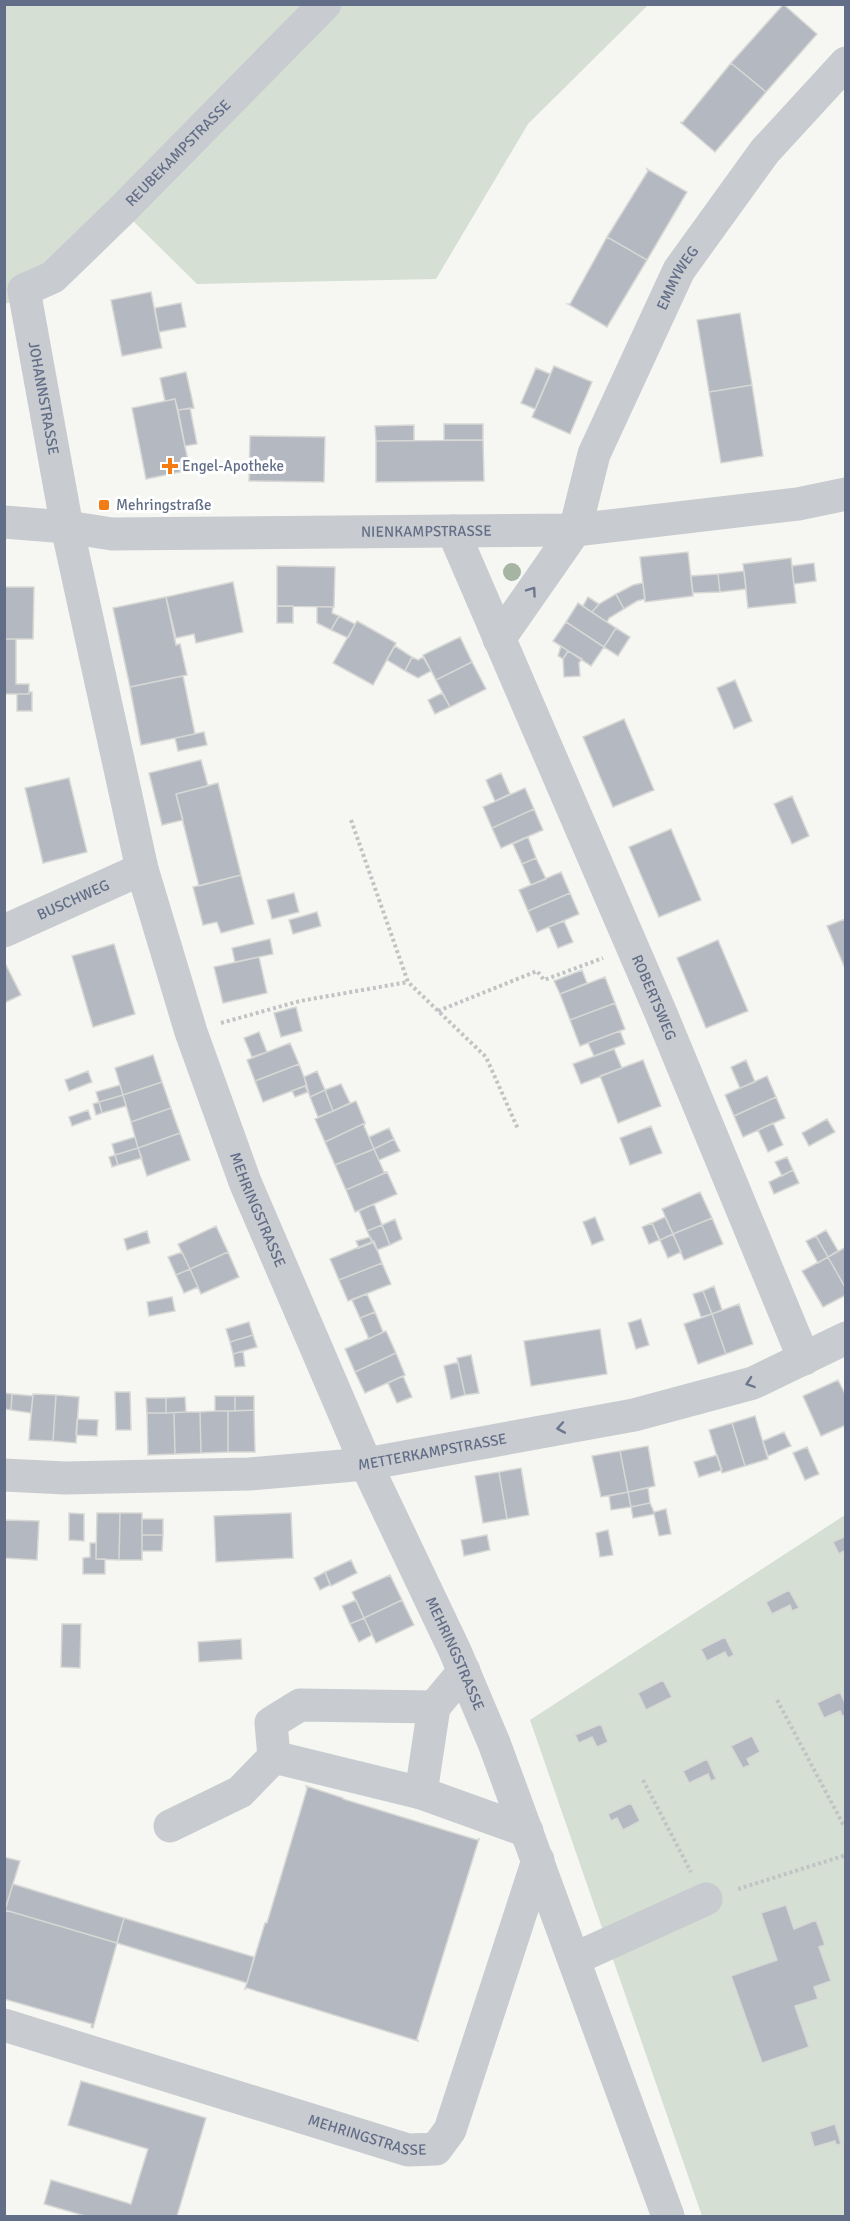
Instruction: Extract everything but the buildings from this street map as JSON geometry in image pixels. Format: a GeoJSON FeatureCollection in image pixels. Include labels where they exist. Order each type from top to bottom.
{"type":"FeatureCollection","features":[{"type":"Feature","properties":{"kind":"street","name":"REUBEKAMPSTRASSE"},"geometry":{"type":"LineString","coordinates":[[14,286],[53,277],[325,4]]}},
{"type":"Feature","properties":{"kind":"street","name":"EMMYWEG"},"geometry":{"type":"LineString","coordinates":[[575,530],[594,454],[679,270],[765,151],[846,63]]}},
{"type":"Feature","properties":{"kind":"street","name":"JOHANNSTRASSE"},"geometry":{"type":"LineString","coordinates":[[14,286],[67,527]]}},
{"type":"Feature","properties":{"kind":"street","name":"NIENKAMPSTRASSE"},"geometry":{"type":"LineString","coordinates":[[4,522],[67,527],[112,534],[575,530],[798,504],[846,494]]}},
{"type":"Feature","properties":{"kind":"street","name":"MEHRINGSTRASSE"},"geometry":{"type":"LineString","coordinates":[[67,527],[142,869],[191,1032],[245,1182],[366,1464],[464,1671],[532,1846],[668,2217]]}},
{"type":"Feature","properties":{"kind":"street"},"geometry":{"type":"LineString","coordinates":[[499,639],[575,530]]}},
{"type":"Feature","properties":{"kind":"street","name":"ROBERTSWEG"},"geometry":{"type":"LineString","coordinates":[[453,531],[632,947],[804,1359]]}},
{"type":"Feature","properties":{"kind":"street","name":"BUSCHWEG"},"geometry":{"type":"LineString","coordinates":[[4,931],[142,869]]}},
{"type":"Feature","properties":{"kind":"street","name":"METTERKAMPSTRASSE"},"geometry":{"type":"LineString","coordinates":[[4,1475],[65,1478],[249,1474],[366,1464],[634,1415],[753,1383],[846,1338]]}},
{"type":"Feature","properties":{"kind":"street"},"geometry":{"type":"LineString","coordinates":[[421,1793],[434,1707],[464,1671]]}},
{"type":"Feature","properties":{"kind":"street"},"geometry":{"type":"LineString","coordinates":[[170,1826],[240,1792],[274,1757],[271,1723],[300,1705],[434,1707]]}},
{"type":"Feature","properties":{"kind":"street"},"geometry":{"type":"LineString","coordinates":[[274,1757],[421,1793],[532,1846]]}},
{"type":"Feature","properties":{"kind":"street","name":"MEHRINGSTRASSE"},"geometry":{"type":"LineString","coordinates":[[4,2025],[408,2150],[436,2149],[450,2130],[532,1846]]}},
{"type":"Feature","properties":{"kind":"street"},"geometry":{"type":"LineString","coordinates":[[574,1959],[705,1899]]}},
{"type":"Feature","properties":{"kind":"path"},"geometry":{"type":"LineString","coordinates":[[351,820],[408,982],[486,1057],[518,1129]]}},
{"type":"Feature","properties":{"kind":"path"},"geometry":{"type":"LineString","coordinates":[[438,1011],[537,972],[544,980],[632,947]]}},
{"type":"Feature","properties":{"kind":"path"},"geometry":{"type":"LineString","coordinates":[[191,1032],[300,1001],[408,982]]}},
{"type":"Feature","properties":{"kind":"path"},"geometry":{"type":"LineString","coordinates":[[777,1700],[845,1826],[846,1833]]}},
{"type":"Feature","properties":{"kind":"path"},"geometry":{"type":"LineString","coordinates":[[643,1780],[705,1899],[846,1855]]}},
{"type":"Feature","properties":{"kind":"shaded area"},"geometry":{"type":"Polygon","coordinates":[[[4,5],[648,5],[528,124],[436,279],[197,284],[127,215],[61,285],[5,304],[4,5]]]}},
{"type":"Feature","properties":{"kind":"shaded area"},"geometry":{"type":"Polygon","coordinates":[[[845,1515],[845,2216],[702,2216],[530,1720],[845,1515]]]}},
{"type":"Feature","properties":{"kind":"place","name":"Engel-Apotheke"},"geometry":{"type":"Point","coordinates":[170,466]}},
{"type":"Feature","properties":{"kind":"place","name":"Mehringstraße"},"geometry":{"type":"Point","coordinates":[104,505]}}]}
